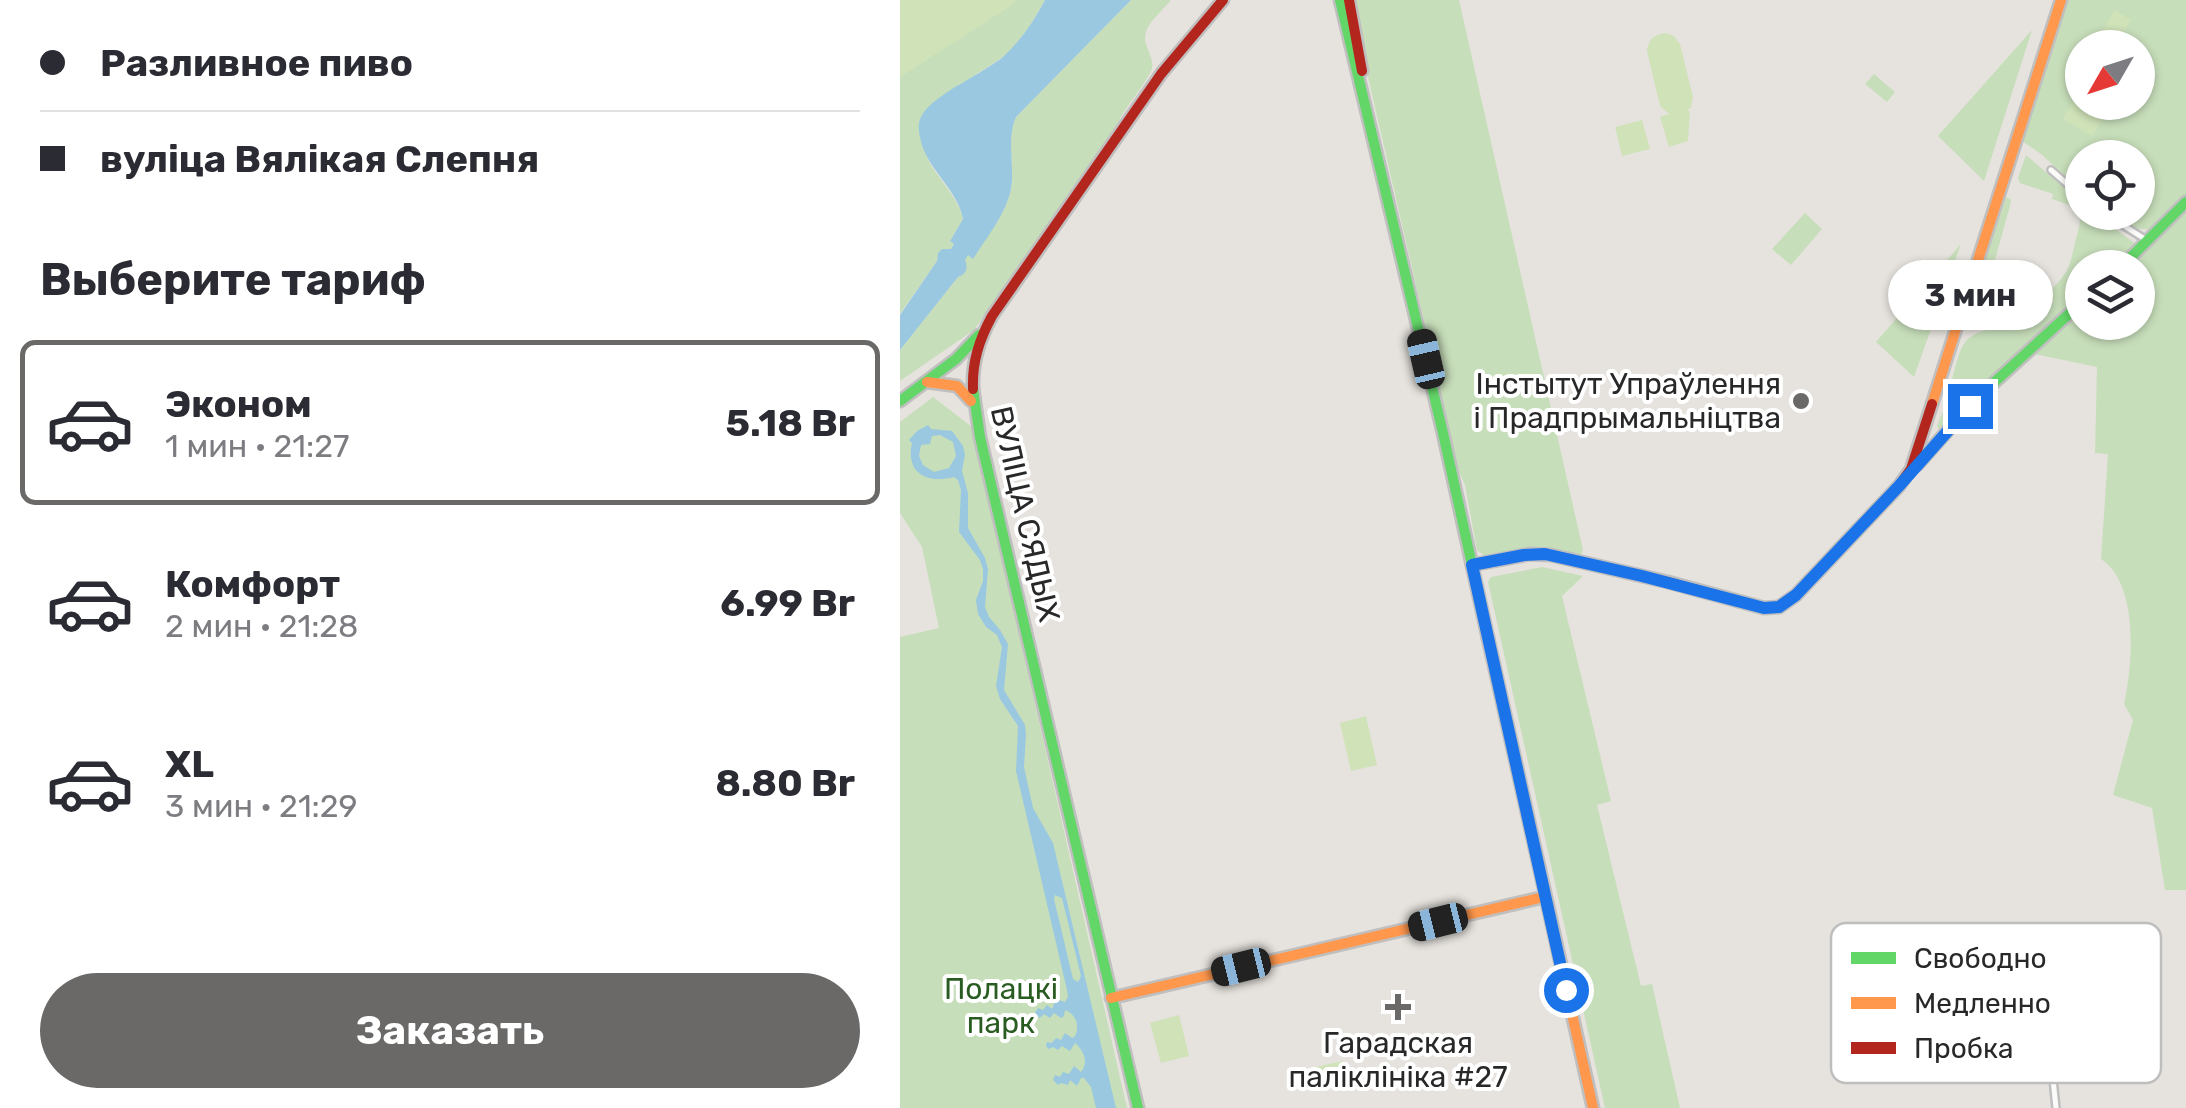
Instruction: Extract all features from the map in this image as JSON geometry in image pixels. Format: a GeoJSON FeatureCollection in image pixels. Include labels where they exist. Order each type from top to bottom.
{"type":"FeatureCollection","features":[{"type":"Feature","properties":{"kind":"street","name":"ВУЛІЦА СЯДЫХ"},"geometry":{"type":"LineString","coordinates":[[1138,1108],[970,383],[982,332],[1161,74],[1224,0]]}},
{"type":"Feature","properties":{"kind":"street"},"geometry":{"type":"LineString","coordinates":[[1340,0],[1594,1108]]}},
{"type":"Feature","properties":{"kind":"street"},"geometry":{"type":"LineString","coordinates":[[1349,0],[1370,120]]}},
{"type":"Feature","properties":{"kind":"street"},"geometry":{"type":"LineString","coordinates":[[1908,476],[2062,0]]}},
{"type":"Feature","properties":{"kind":"street"},"geometry":{"type":"LineString","coordinates":[[2051,170],[2065,182]]}},
{"type":"Feature","properties":{"kind":"street"},"geometry":{"type":"LineString","coordinates":[[2139,250],[2186,202]]}},
{"type":"Feature","properties":{"kind":"street"},"geometry":{"type":"LineString","coordinates":[[2131,230],[2148,241]]}},
{"type":"Feature","properties":{"kind":"street"},"geometry":{"type":"LineString","coordinates":[[1472,565],[1545,554],[1756,606],[1772,608],[1785,604],[1993,382],[2065,317]]}},
{"type":"Feature","properties":{"kind":"street"},"geometry":{"type":"LineString","coordinates":[[900,401],[964,352],[982,332]]}},
{"type":"Feature","properties":{"kind":"street"},"geometry":{"type":"LineString","coordinates":[[925,382],[957,386],[974,404]]}},
{"type":"Feature","properties":{"kind":"street"},"geometry":{"type":"LineString","coordinates":[[1924,434],[1938,440]]}},
{"type":"Feature","properties":{"kind":"street"},"geometry":{"type":"LineString","coordinates":[[1112,998],[1544,897]]}},
{"type":"Feature","properties":{"kind":"street"},"geometry":{"type":"LineString","coordinates":[[2053,1083],[2056,1108]]}},
{"type":"Feature","properties":{"kind":"green space"},"geometry":{"type":"Polygon","coordinates":[[[900,0],[1016,0],[900,77],[900,0]]]}},
{"type":"Feature","properties":{"kind":"green space"},"geometry":{"type":"Polygon","coordinates":[[[935,0],[1045,0],[1010,51],[941,97],[922,119],[920,129],[928,159],[963,219],[950,241],[954,244],[951,249],[938,253],[937,261],[900,314],[900,22],[935,0]]]}},
{"type":"Feature","properties":{"kind":"green space"},"geometry":{"type":"Polygon","coordinates":[[[1131,0],[1171,0],[1146,32],[1152,66],[1147,78],[974,330],[900,381],[900,350],[964,272],[964,260],[968,255],[972,258],[1007,202],[1016,117],[1131,0]]]}},
{"type":"Feature","properties":{"kind":"green space"},"geometry":{"type":"Polygon","coordinates":[[[1354,0],[1459,0],[1583,550],[1581,555],[1538,548],[1486,557],[1477,550],[1359,38],[1354,0]]]}},
{"type":"Feature","properties":{"kind":"green space"},"geometry":{"type":"Polygon","coordinates":[[[2067,0],[2186,0],[2186,195],[2155,226],[2155,140],[2065,140],[2065,176],[2022,141],[2067,0]]]}},
{"type":"Feature","properties":{"kind":"green space"},"geometry":{"type":"Polygon","coordinates":[[[2115,10],[2131,20],[2125,30],[2103,30],[2115,10]]]}},
{"type":"Feature","properties":{"kind":"green space"},"geometry":{"type":"Polygon","coordinates":[[[2032,30],[1984,181],[1938,136],[2032,30]]]}},
{"type":"Feature","properties":{"kind":"green space"},"geometry":{"type":"Polygon","coordinates":[[[1666,33],[1680,44],[1693,97],[1687,111],[1688,141],[1669,147],[1660,117],[1669,114],[1660,106],[1647,51],[1652,38],[1666,33]]]}},
{"type":"Feature","properties":{"kind":"green space"},"geometry":{"type":"Polygon","coordinates":[[[1874,74],[1895,92],[1887,102],[1865,84],[1874,74]]]}},
{"type":"Feature","properties":{"kind":"green space"},"geometry":{"type":"Polygon","coordinates":[[[2065,116],[2065,120],[2102,120],[2092,136],[2063,119],[2065,116]]]}},
{"type":"Feature","properties":{"kind":"green space"},"geometry":{"type":"Polygon","coordinates":[[[1642,120],[1650,149],[1622,156],[1615,127],[1642,120]]]}},
{"type":"Feature","properties":{"kind":"green space"},"geometry":{"type":"Polygon","coordinates":[[[2026,155],[2065,188],[2065,204],[2052,199],[2053,194],[2020,183],[2018,178],[2026,155]]]}},
{"type":"Feature","properties":{"kind":"green space"},"geometry":{"type":"Polygon","coordinates":[[[2006,197],[2011,202],[1990,278],[1998,298],[1992,305],[1983,305],[1974,294],[2006,197]]]}},
{"type":"Feature","properties":{"kind":"green space"},"geometry":{"type":"Polygon","coordinates":[[[2186,208],[2186,890],[2165,890],[2152,808],[2113,795],[2133,720],[2124,704],[2131,647],[2122,587],[2101,559],[2108,454],[2095,453],[2097,367],[2029,353],[2065,322],[2065,340],[2155,340],[2155,250],[2143,250],[2186,208]]]}},
{"type":"Feature","properties":{"kind":"green space"},"geometry":{"type":"Polygon","coordinates":[[[1805,213],[1822,229],[1791,265],[1772,249],[1805,213]]]}},
{"type":"Feature","properties":{"kind":"green space"},"geometry":{"type":"Polygon","coordinates":[[[2078,230],[2117,230],[2137,245],[2132,250],[2073,250],[2078,230]]]}},
{"type":"Feature","properties":{"kind":"green space"},"geometry":{"type":"Polygon","coordinates":[[[1961,244],[1914,377],[1876,342],[1961,244]]]}},
{"type":"Feature","properties":{"kind":"green space"},"geometry":{"type":"Polygon","coordinates":[[[2065,273],[2065,313],[2003,366],[1940,431],[1937,426],[1967,340],[2008,321],[2065,273]]]}},
{"type":"Feature","properties":{"kind":"green space","name":"Полацкі парк"},"geometry":{"type":"Polygon","coordinates":[[[933,397],[972,427],[1127,1108],[900,1108],[900,637],[939,628],[922,547],[900,513],[900,422],[933,397]]]}},
{"type":"Feature","properties":{"kind":"green space"},"geometry":{"type":"Polygon","coordinates":[[[1542,567],[1583,576],[1562,596],[1611,801],[1597,805],[1641,986],[1652,984],[1680,1108],[1605,1108],[1488,582],[1491,577],[1542,567]]]}},
{"type":"Feature","properties":{"kind":"green space"},"geometry":{"type":"Polygon","coordinates":[[[1366,716],[1377,765],[1351,771],[1340,723],[1366,716]]]}},
{"type":"Feature","properties":{"kind":"green space"},"geometry":{"type":"Polygon","coordinates":[[[1179,1015],[1189,1056],[1161,1063],[1150,1023],[1179,1015]]]}},
{"type":"Feature","properties":{"kind":"green space"},"geometry":{"type":"Polygon","coordinates":[[[1343,1061],[1347,1080],[1315,1088],[1311,1068],[1343,1061]]]}},
{"type":"Feature","properties":{"kind":"water"},"geometry":{"type":"Polygon","coordinates":[[[1045,0],[1131,0],[1016,117],[1009,198],[973,259],[968,255],[965,260],[965,272],[900,350],[900,315],[937,261],[938,253],[951,249],[954,244],[950,241],[963,219],[955,198],[923,148],[921,118],[937,99],[1004,56],[1027,30],[1045,0]]]}},
{"type":"Feature","properties":{"kind":"water"},"geometry":{"type":"Polygon","coordinates":[[[928,425],[931,429],[952,431],[963,446],[968,528],[988,569],[985,607],[1008,644],[1004,690],[1025,725],[1024,767],[1033,808],[1053,843],[1116,1108],[1096,1108],[1091,1087],[1084,1078],[1077,1086],[1070,1080],[1068,1085],[1058,1085],[1053,1080],[1063,1072],[1069,1074],[1074,1066],[1081,1072],[1085,1061],[1075,1043],[1070,1051],[1062,1046],[1058,1050],[1046,1046],[1056,1038],[1061,1040],[1065,1033],[1075,1036],[1077,1024],[1072,1014],[1065,1010],[1061,1018],[1054,1013],[1050,1018],[1044,1014],[1040,1018],[1035,1013],[1047,1005],[1052,1009],[1056,999],[1065,1002],[1068,997],[1016,771],[1018,726],[996,686],[1002,647],[997,635],[978,614],[976,600],[983,569],[959,532],[958,480],[927,477],[915,469],[909,440],[928,425]],[[940,435],[932,436],[930,444],[921,445],[919,456],[923,465],[934,472],[949,468],[956,456],[953,442],[940,435]],[[1055,895],[1073,979],[1078,982],[1081,976],[1062,898],[1055,895]]]}},
{"type":"Feature","properties":{"kind":"traffic: fast"},"geometry":{"type":"LineString","coordinates":[[1340,0],[1488,638]]}},
{"type":"Feature","properties":{"kind":"traffic: fast"},"geometry":{"type":"LineString","coordinates":[[2138,250],[2186,202]]}},
{"type":"Feature","properties":{"kind":"traffic: fast"},"geometry":{"type":"LineString","coordinates":[[1917,465],[1975,400],[2065,318]]}},
{"type":"Feature","properties":{"kind":"traffic: fast"},"geometry":{"type":"LineString","coordinates":[[900,401],[956,359],[979,335]]}},
{"type":"Feature","properties":{"kind":"traffic: fast"},"geometry":{"type":"LineString","coordinates":[[973,389],[980,437],[1138,1108]]}},
{"type":"Feature","properties":{"kind":"traffic: slow"},"geometry":{"type":"LineString","coordinates":[[1932,404],[2061,0]]}},
{"type":"Feature","properties":{"kind":"traffic: slow"},"geometry":{"type":"LineString","coordinates":[[927,382],[957,386],[971,401]]}},
{"type":"Feature","properties":{"kind":"traffic: slow"},"geometry":{"type":"LineString","coordinates":[[1488,638],[1593,1108]]}},
{"type":"Feature","properties":{"kind":"traffic: slow"},"geometry":{"type":"LineString","coordinates":[[1111,998],[1544,897]]}},
{"type":"Feature","properties":{"kind":"traffic: jam"},"geometry":{"type":"LineString","coordinates":[[973,389],[977,351],[992,316],[1161,74],[1223,0]]}},
{"type":"Feature","properties":{"kind":"traffic: jam"},"geometry":{"type":"LineString","coordinates":[[1349,0],[1362,71]]}},
{"type":"Feature","properties":{"kind":"traffic: jam"},"geometry":{"type":"LineString","coordinates":[[1472,565],[1530,554],[1551,555],[1764,608],[1779,607],[1796,595],[1899,486],[1911,469],[1932,404]]}},
{"type":"Feature","properties":{"kind":"place","name":"Інстытут Упраўлення і Прадпрымальніцтва"},"geometry":{"type":"Point","coordinates":[1801,401]}},
{"type":"Feature","properties":{"kind":"place","name":"Гарадская паліклініка #27"},"geometry":{"type":"Point","coordinates":[1398,1007]}},
{"type":"Feature","properties":{"kind":"route"},"geometry":{"type":"LineString","coordinates":[[1566,990],[1472,565],[1545,554],[1776,608],[1798,592],[1970,406]]}}]}
